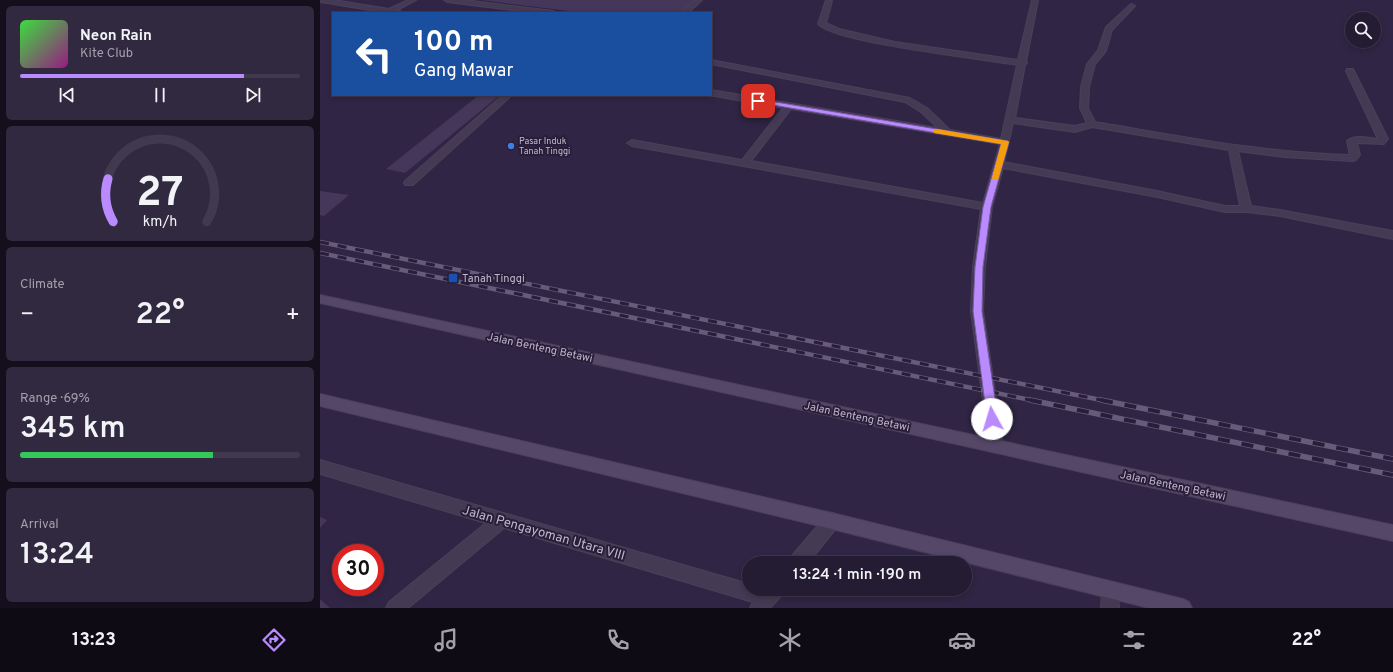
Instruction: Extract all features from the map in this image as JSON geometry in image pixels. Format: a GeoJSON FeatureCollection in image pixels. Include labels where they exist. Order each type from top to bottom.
{"type":"FeatureCollection","features":[{"type":"Feature","properties":{"kind":"main road","name":"Jalan Benteng Betawi"},"geometry":{"type":"LineString","coordinates":[[320,299],[1393,533]]}},
{"type":"Feature","properties":{"kind":"main road"},"geometry":{"type":"LineString","coordinates":[[320,400],[832,521],[1183,608]]}},
{"type":"Feature","properties":{"kind":"street"},"geometry":{"type":"LineString","coordinates":[[322,0],[396,12]]}},
{"type":"Feature","properties":{"kind":"street"},"geometry":{"type":"LineString","coordinates":[[390,11],[413,0]]}},
{"type":"Feature","properties":{"kind":"street"},"geometry":{"type":"LineString","coordinates":[[447,0],[545,12]]}},
{"type":"Feature","properties":{"kind":"street"},"geometry":{"type":"LineString","coordinates":[[685,12],[699,0]]}},
{"type":"Feature","properties":{"kind":"street"},"geometry":{"type":"LineString","coordinates":[[996,446],[977,311],[979,267],[987,207],[1005,142],[1023,63],[1035,0]]}},
{"type":"Feature","properties":{"kind":"street"},"geometry":{"type":"LineString","coordinates":[[829,1],[822,24],[825,27],[883,42],[1023,63]]}},
{"type":"Feature","properties":{"kind":"street"},"geometry":{"type":"LineString","coordinates":[[1092,124],[1084,108],[1085,86],[1091,64],[1102,51],[1109,29],[1132,6]]}},
{"type":"Feature","properties":{"kind":"street"},"geometry":{"type":"LineString","coordinates":[[712,62],[907,100],[926,110],[948,133]]}},
{"type":"Feature","properties":{"kind":"street"},"geometry":{"type":"LineString","coordinates":[[1010,120],[1075,129],[1092,124],[1278,154],[1353,158],[1355,155],[1352,141],[1382,142],[1383,139],[1350,71]]}},
{"type":"Feature","properties":{"kind":"street"},"geometry":{"type":"LineString","coordinates":[[712,93],[1005,142]]}},
{"type":"Feature","properties":{"kind":"street"},"geometry":{"type":"LineString","coordinates":[[409,183],[507,96]]}},
{"type":"Feature","properties":{"kind":"street"},"geometry":{"type":"LineString","coordinates":[[745,163],[789,106]]}},
{"type":"Feature","properties":{"kind":"street"},"geometry":{"type":"LineString","coordinates":[[632,143],[987,207]]}},
{"type":"Feature","properties":{"kind":"street"},"geometry":{"type":"LineString","coordinates":[[1234,148],[1246,209]]}},
{"type":"Feature","properties":{"kind":"street"},"geometry":{"type":"LineString","coordinates":[[999,164],[1157,194],[1225,209],[1246,209],[1280,213],[1393,235]]}},
{"type":"Feature","properties":{"kind":"street","name":"Jalan Pengayoman Utara VIII"},"geometry":{"type":"LineString","coordinates":[[320,467],[768,598]]}},
{"type":"Feature","properties":{"kind":"street"},"geometry":{"type":"LineString","coordinates":[[395,608],[502,520]]}},
{"type":"Feature","properties":{"kind":"street"},"geometry":{"type":"LineString","coordinates":[[803,556],[832,521]]}},
{"type":"Feature","properties":{"kind":"street"},"geometry":{"type":"LineString","coordinates":[[1110,590],[1110,608]]}},
{"type":"Feature","properties":{"kind":"building"},"geometry":{"type":"Polygon","coordinates":[[[481,0],[695,0],[680,12],[577,12],[481,0]]]}},
{"type":"Feature","properties":{"kind":"building"},"geometry":{"type":"Polygon","coordinates":[[[478,96],[499,96],[405,173],[386,169],[478,96]]]}},
{"type":"Feature","properties":{"kind":"building"},"geometry":{"type":"Polygon","coordinates":[[[320,191],[349,195],[324,216],[320,215],[320,191]]]}},
{"type":"Feature","properties":{"kind":"building"},"geometry":{"type":"Polygon","coordinates":[[[320,517],[327,520],[320,528],[320,517]]]}},
{"type":"Feature","properties":{"kind":"building"},"geometry":{"type":"Polygon","coordinates":[[[320,599],[330,608],[320,608],[320,599]]]}},
{"type":"Feature","properties":{"kind":"railway"},"geometry":{"type":"LineString","coordinates":[[320,242],[1106,401]]}},
{"type":"Feature","properties":{"kind":"railway"},"geometry":{"type":"LineString","coordinates":[[320,253],[1035,401]]}},
{"type":"Feature","properties":{"kind":"railway"},"geometry":{"type":"LineString","coordinates":[[1030,400],[1393,475]]}},
{"type":"Feature","properties":{"kind":"railway"},"geometry":{"type":"LineString","coordinates":[[1101,400],[1393,459]]}},
{"type":"Feature","properties":{"kind":"slow traffic"},"geometry":{"type":"LineString","coordinates":[[937,131],[1005,142],[995,178]]}},
{"type":"Feature","properties":{"kind":"place","name":"Pasar Induk Tanah Tinggi"},"geometry":{"type":"Point","coordinates":[511,146]}},
{"type":"Feature","properties":{"kind":"place","name":"Tanah Tinggi"},"geometry":{"type":"Point","coordinates":[453,278]}},
{"type":"Feature","properties":{"kind":"route"},"geometry":{"type":"LineString","coordinates":[[758,101],[1005,142],[987,207],[979,267],[977,311],[992,419]]}}]}
